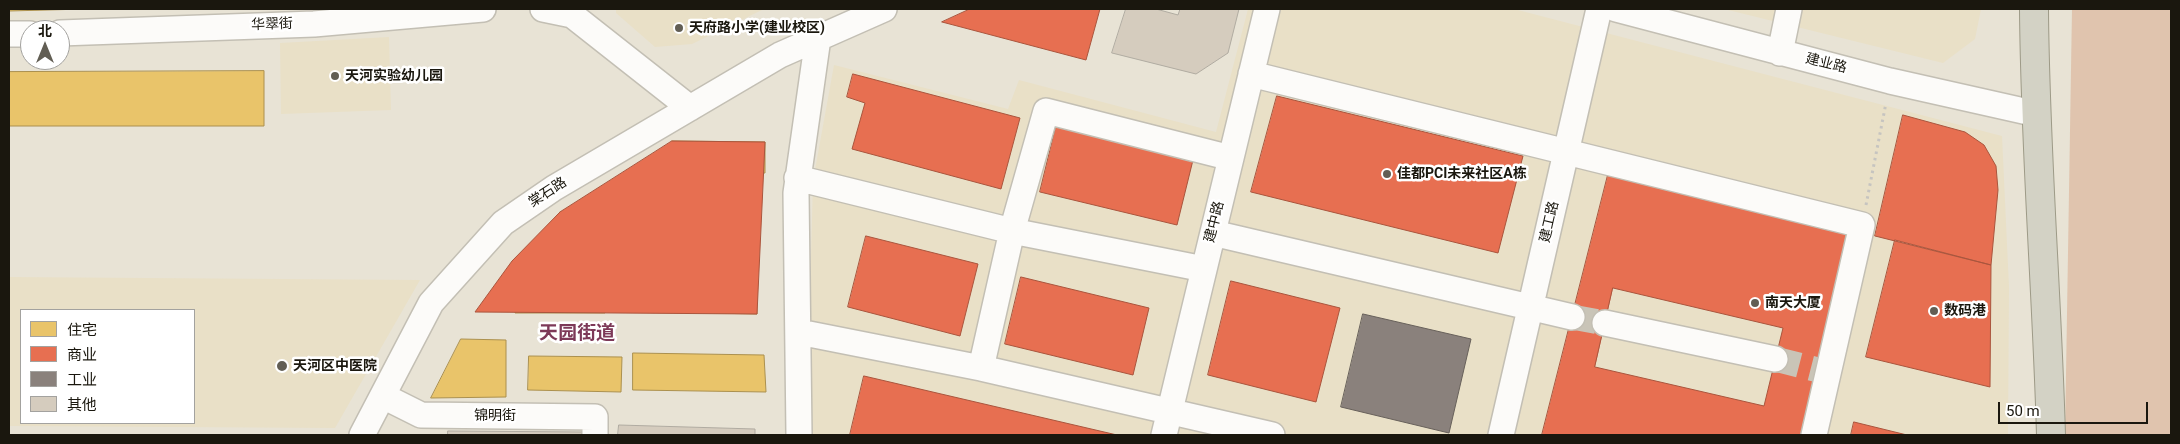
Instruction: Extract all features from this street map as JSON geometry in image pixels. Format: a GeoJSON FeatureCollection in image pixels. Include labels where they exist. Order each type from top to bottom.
{"type":"FeatureCollection","features":[{"type":"Feature","properties":{"kind":"highway"},"geometry":{"type":"LineString","coordinates":[[2034,9],[2036,114],[2046,285],[2051,435]]}},
{"type":"Feature","properties":{"kind":"street","name":"华翠街"},"geometry":{"type":"LineString","coordinates":[[70,32],[163,19],[313,16],[483,9]]}},
{"type":"Feature","properties":{"kind":"street"},"geometry":{"type":"LineString","coordinates":[[543,9],[572,15],[690,108]]}},
{"type":"Feature","properties":{"kind":"street"},"geometry":{"type":"LineString","coordinates":[[799,435],[797,178],[818,38],[884,9]]}},
{"type":"Feature","properties":{"kind":"street","name":"建中路"},"geometry":{"type":"LineString","coordinates":[[1164,435],[1230,158],[1268,9]]}},
{"type":"Feature","properties":{"kind":"street","name":"建工路"},"geometry":{"type":"LineString","coordinates":[[1501,435],[1599,9]]}},
{"type":"Feature","properties":{"kind":"street","name":"建业路"},"geometry":{"type":"LineString","coordinates":[[1616,9],[1890,81],[2036,114]]}},
{"type":"Feature","properties":{"kind":"street"},"geometry":{"type":"LineString","coordinates":[[1780,53],[1789,9]]}},
{"type":"Feature","properties":{"kind":"street","name":"棠石路"},"geometry":{"type":"LineString","coordinates":[[362,435],[431,303],[503,223],[554,188],[780,55],[818,38]]}},
{"type":"Feature","properties":{"kind":"street"},"geometry":{"type":"LineString","coordinates":[[1251,74],[1862,225],[1823,371],[1814,435]]}},
{"type":"Feature","properties":{"kind":"street"},"geometry":{"type":"LineString","coordinates":[[981,368],[1012,231],[1046,111],[1230,158]]}},
{"type":"Feature","properties":{"kind":"street"},"geometry":{"type":"LineString","coordinates":[[797,178],[1012,231],[1204,269]]}},
{"type":"Feature","properties":{"kind":"street"},"geometry":{"type":"LineString","coordinates":[[1213,233],[1572,317]]}},
{"type":"Feature","properties":{"kind":"street"},"geometry":{"type":"LineString","coordinates":[[1605,322],[1775,360]]}},
{"type":"Feature","properties":{"kind":"street"},"geometry":{"type":"LineString","coordinates":[[809,334],[981,368],[1272,435]]}},
{"type":"Feature","properties":{"kind":"street","name":"锦明街"},"geometry":{"type":"LineString","coordinates":[[383,396],[421,416],[595,417],[595,435]]}},
{"type":"Feature","properties":{"kind":"path"},"geometry":{"type":"LineString","coordinates":[[1862,225],[1890,81]]}},
{"type":"Feature","properties":{"kind":"shaded area","name":"天府路小学(建业校区)"},"geometry":{"type":"Polygon","coordinates":[[[616,9],[764,9],[692,44],[655,47],[616,13],[616,9]]]}},
{"type":"Feature","properties":{"kind":"shaded area"},"geometry":{"type":"Polygon","coordinates":[[[1248,9],[1514,9],[2002,136],[2009,287],[2008,435],[810,435],[809,334],[813,181],[834,65],[1008,109],[1019,80],[1216,132],[1248,9]]]}},
{"type":"Feature","properties":{"kind":"shaded area"},"geometry":{"type":"Polygon","coordinates":[[[1724,9],[1981,9],[1975,39],[1943,63],[1724,9]]]}},
{"type":"Feature","properties":{"kind":"shaded area"},"geometry":{"type":"Polygon","coordinates":[[[2072,9],[2171,9],[2171,435],[2065,435],[2072,9]]]}},
{"type":"Feature","properties":{"kind":"shaded area","name":"天河实验幼儿园"},"geometry":{"type":"Polygon","coordinates":[[[389,37],[391,110],[281,114],[280,43],[389,37]]]}},
{"type":"Feature","properties":{"kind":"shaded area","name":"天河区中医院"},"geometry":{"type":"Polygon","coordinates":[[[9,277],[420,280],[335,428],[9,426],[9,277]]]}},
{"type":"Feature","properties":{"kind":"building: 住宅"},"geometry":{"type":"Polygon","coordinates":[[[9,9],[85,9],[9,11],[9,9]]]}},
{"type":"Feature","properties":{"kind":"building: 住宅"},"geometry":{"type":"Polygon","coordinates":[[[264,71],[264,126],[9,126],[9,72],[264,71]]]}},
{"type":"Feature","properties":{"kind":"building: 住宅"},"geometry":{"type":"Polygon","coordinates":[[[672,141],[765,142],[765,173],[671,172],[672,141]]]}},
{"type":"Feature","properties":{"kind":"building: 住宅"},"geometry":{"type":"Polygon","coordinates":[[[619,208],[758,212],[757,246],[619,243],[619,208]]]}},
{"type":"Feature","properties":{"kind":"building: 住宅"},"geometry":{"type":"Polygon","coordinates":[[[606,211],[605,244],[559,244],[560,212],[606,211]]]}},
{"type":"Feature","properties":{"kind":"building: 住宅"},"geometry":{"type":"Polygon","coordinates":[[[619,277],[757,280],[757,314],[618,311],[619,277]]]}},
{"type":"Feature","properties":{"kind":"building: 住宅"},"geometry":{"type":"Polygon","coordinates":[[[605,279],[605,313],[515,313],[515,280],[605,279]]]}},
{"type":"Feature","properties":{"kind":"building: 住宅"},"geometry":{"type":"Polygon","coordinates":[[[461,339],[506,340],[506,397],[431,398],[461,339]]]}},
{"type":"Feature","properties":{"kind":"building: 住宅"},"geometry":{"type":"Polygon","coordinates":[[[633,353],[764,355],[766,392],[633,390],[633,353]]]}},
{"type":"Feature","properties":{"kind":"building: 住宅"},"geometry":{"type":"Polygon","coordinates":[[[529,356],[622,357],[621,392],[528,390],[529,356]]]}},
{"type":"Feature","properties":{"kind":"building: 商业"},"geometry":{"type":"Polygon","coordinates":[[[970,9],[1100,9],[1086,60],[942,22],[970,9]]]}},
{"type":"Feature","properties":{"kind":"building: 商业"},"geometry":{"type":"Polygon","coordinates":[[[853,74],[1020,118],[1001,189],[852,149],[865,103],[847,97],[853,74]]]}},
{"type":"Feature","properties":{"kind":"building: 商业","name":"佳都PCI未来社区A栋"},"geometry":{"type":"Polygon","coordinates":[[[1277,96],[1523,156],[1498,253],[1251,192],[1277,96]]]}},
{"type":"Feature","properties":{"kind":"building: 商业"},"geometry":{"type":"Polygon","coordinates":[[[1903,115],[1965,132],[1984,145],[1996,166],[1998,190],[1991,265],[1875,236],[1903,115]]]}},
{"type":"Feature","properties":{"kind":"building: 商业"},"geometry":{"type":"Polygon","coordinates":[[[1056,127],[1193,160],[1177,225],[1040,192],[1056,127]]]}},
{"type":"Feature","properties":{"kind":"building: 商业"},"geometry":{"type":"Polygon","coordinates":[[[672,141],[765,142],[757,314],[475,312],[512,261],[560,212],[672,141]]]}},
{"type":"Feature","properties":{"kind":"building: 商业","name":"南天大厦"},"geometry":{"type":"Polygon","coordinates":[[[1609,171],[1853,232],[1802,435],[1542,435],[1609,171]],[[1613,288],[1595,367],[1764,406],[1783,328],[1613,288]]]}},
{"type":"Feature","properties":{"kind":"building: 商业"},"geometry":{"type":"Polygon","coordinates":[[[866,236],[978,264],[960,336],[848,307],[866,236]]]}},
{"type":"Feature","properties":{"kind":"building: 商业","name":"数码港"},"geometry":{"type":"Polygon","coordinates":[[[1895,240],[1991,265],[1990,387],[1866,357],[1895,240]]]}},
{"type":"Feature","properties":{"kind":"building: 商业"},"geometry":{"type":"Polygon","coordinates":[[[1021,277],[1149,308],[1133,375],[1005,344],[1021,277]]]}},
{"type":"Feature","properties":{"kind":"building: 商业"},"geometry":{"type":"Polygon","coordinates":[[[1231,281],[1340,308],[1316,402],[1208,375],[1231,281]]]}},
{"type":"Feature","properties":{"kind":"building: 商业"},"geometry":{"type":"Polygon","coordinates":[[[864,376],[1117,435],[850,435],[864,376]]]}},
{"type":"Feature","properties":{"kind":"building: 商业"},"geometry":{"type":"Polygon","coordinates":[[[1854,422],[1907,435],[1851,435],[1854,422]]]}},
{"type":"Feature","properties":{"kind":"building: 工业"},"geometry":{"type":"Polygon","coordinates":[[[1363,314],[1471,339],[1449,433],[1341,407],[1363,314]]]}},
{"type":"Feature","properties":{"kind":"building: 其他"},"geometry":{"type":"Polygon","coordinates":[[[1126,9],[1156,9],[1178,15],[1180,9],[1239,9],[1228,53],[1196,74],[1112,53],[1126,9]]]}},
{"type":"Feature","properties":{"kind":"building: 其他"},"geometry":{"type":"Polygon","coordinates":[[[619,425],[755,429],[755,435],[618,435],[619,425]]]}},
{"type":"Feature","properties":{"kind":"building: 其他"},"geometry":{"type":"Polygon","coordinates":[[[448,431],[585,432],[585,435],[448,435],[448,431]]]}},
{"type":"Feature","properties":{"kind":"tunnel"},"geometry":{"type":"LineString","coordinates":[[1572,317],[1605,323]]}},
{"type":"Feature","properties":{"kind":"tunnel"},"geometry":{"type":"LineString","coordinates":[[1775,359],[1818,370]]}},
{"type":"Feature","properties":{"kind":"place","name":"天府路小学(建业校区)"},"geometry":{"type":"Point","coordinates":[679,28]}},
{"type":"Feature","properties":{"kind":"place","name":"天河实验幼儿园"},"geometry":{"type":"Point","coordinates":[335,76]}},
{"type":"Feature","properties":{"kind":"place","name":"佳都PCI未来社区A栋"},"geometry":{"type":"Point","coordinates":[1387,174]}},
{"type":"Feature","properties":{"kind":"place","name":"南天大厦"},"geometry":{"type":"Point","coordinates":[1755,303]}},
{"type":"Feature","properties":{"kind":"place","name":"数码港"},"geometry":{"type":"Point","coordinates":[1934,311]}},
{"type":"Feature","properties":{"kind":"place","name":"天河区中医院"},"geometry":{"type":"Point","coordinates":[282,366]}},
{"type":"Feature","properties":{"kind":"district","name":"天园街道"},"geometry":{"type":"Point","coordinates":[577,334]}}]}
